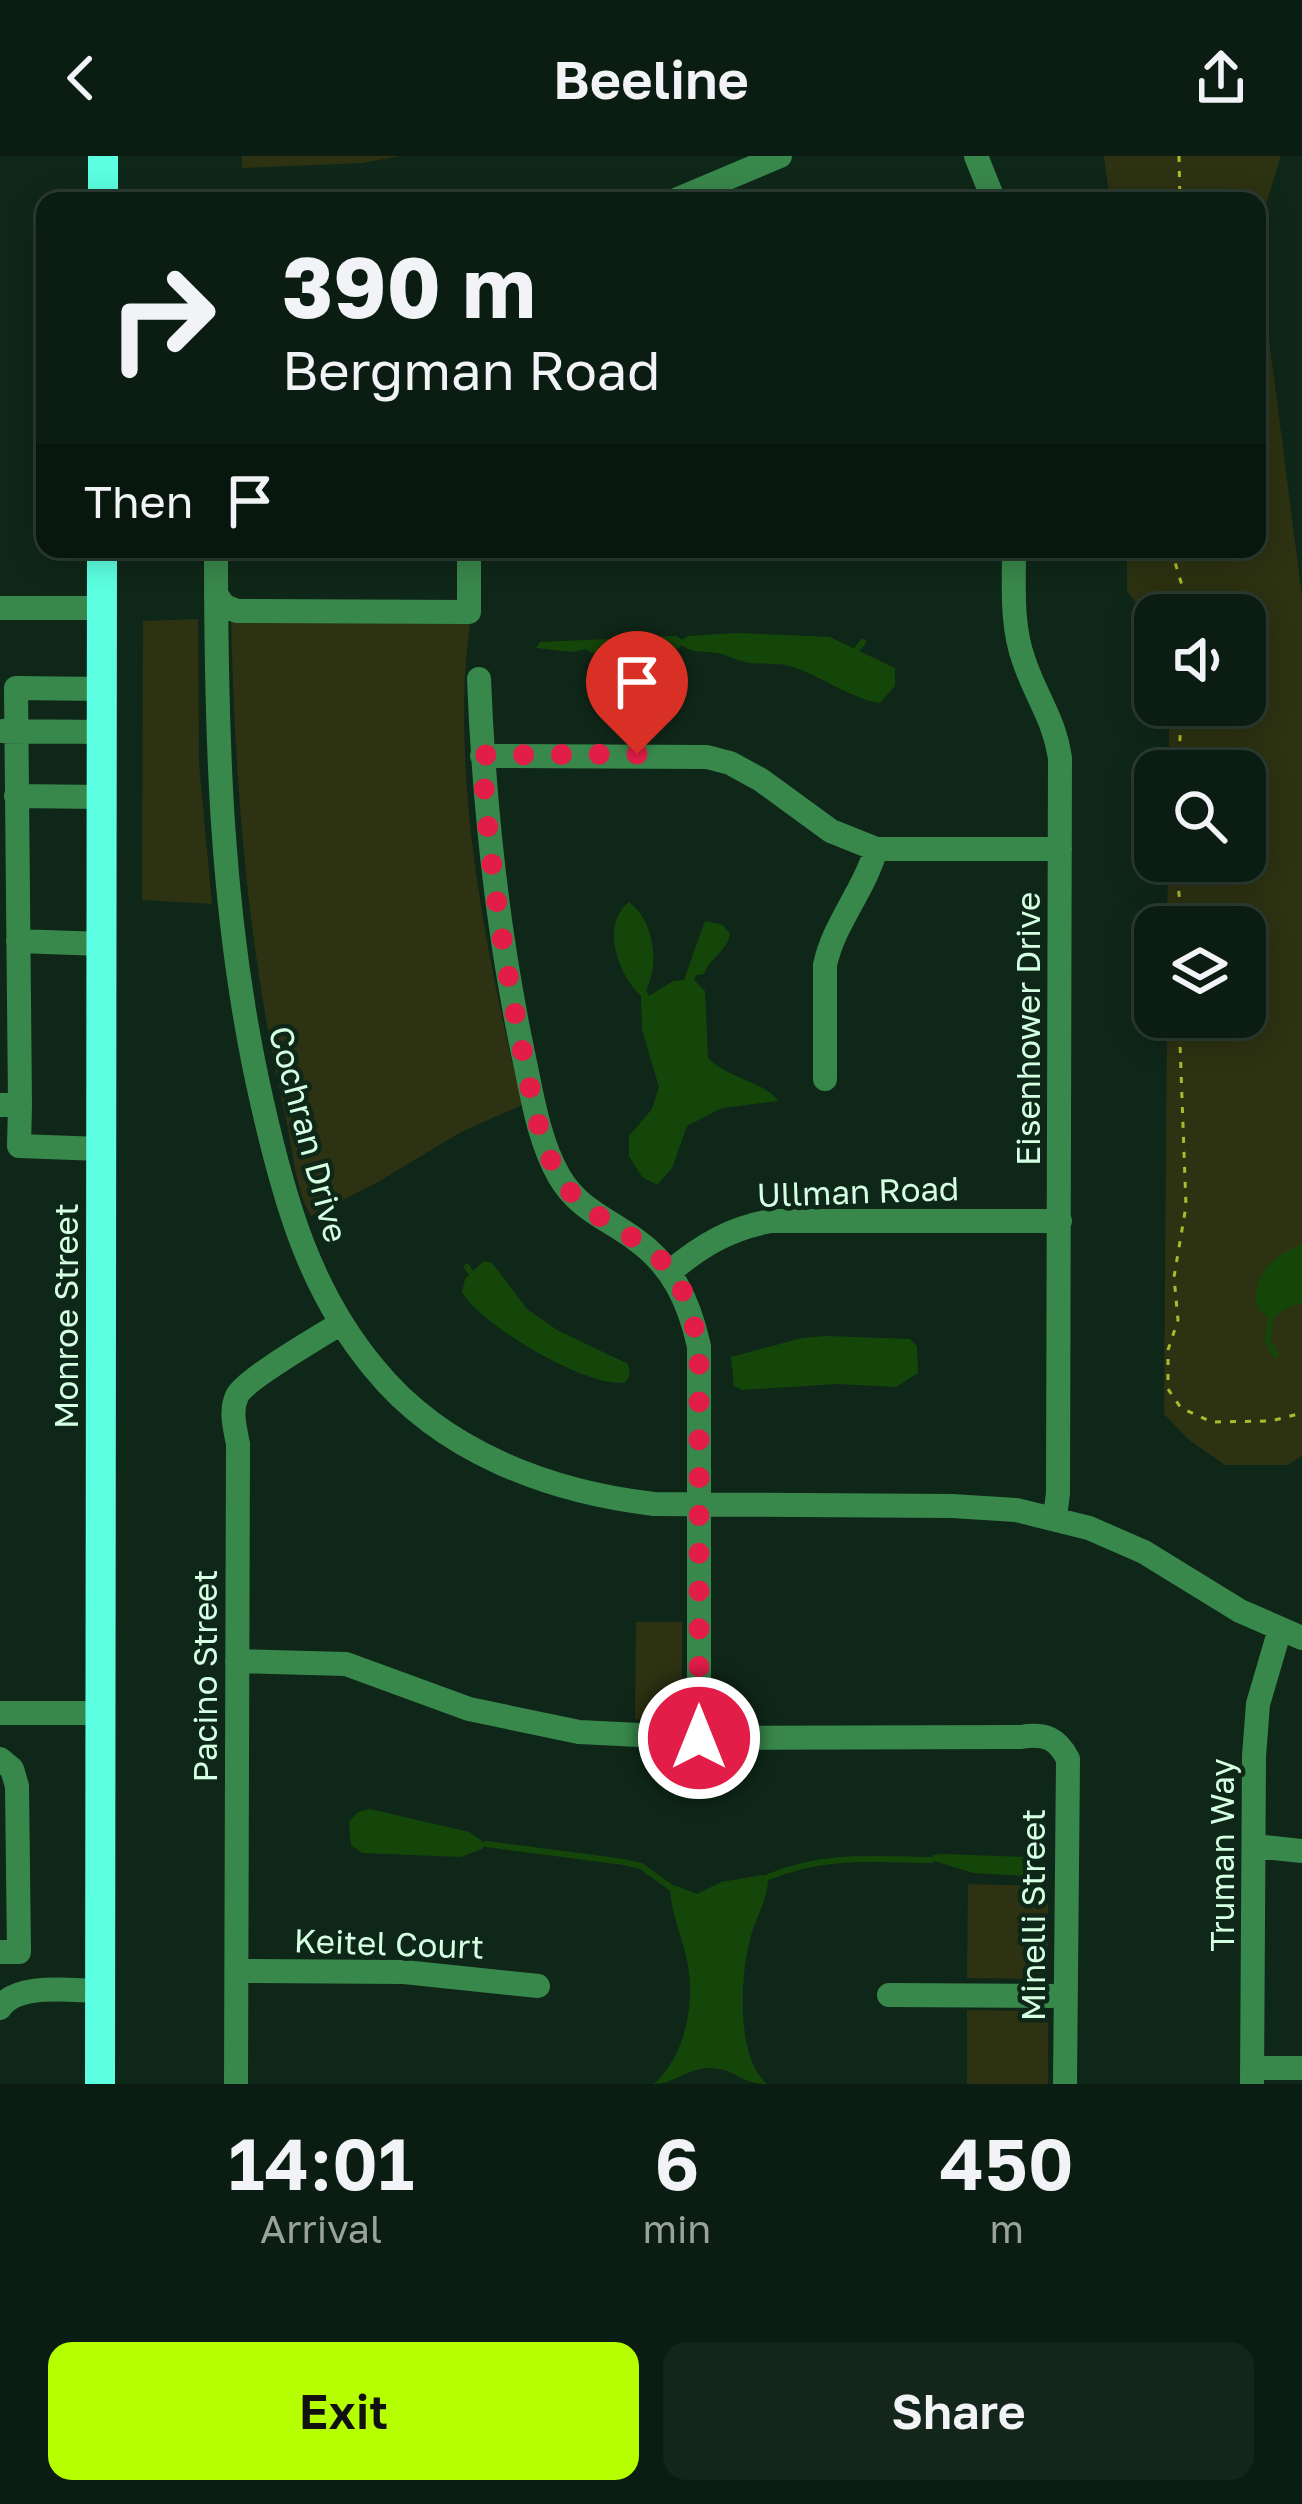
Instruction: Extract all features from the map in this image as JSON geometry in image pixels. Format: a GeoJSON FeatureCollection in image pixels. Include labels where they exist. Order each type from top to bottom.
{"type":"FeatureCollection","features":[{"type":"Feature","properties":{"kind":"main road"},"geometry":{"type":"LineString","coordinates":[[103,156],[103,192]]}},
{"type":"Feature","properties":{"kind":"main road","name":"Monroe Street"},"geometry":{"type":"LineString","coordinates":[[100,2084],[102,558]]}},
{"type":"Feature","properties":{"kind":"street"},"geometry":{"type":"LineString","coordinates":[[694,192],[780,156]]}},
{"type":"Feature","properties":{"kind":"street"},"geometry":{"type":"LineString","coordinates":[[976,156],[990,192]]}},
{"type":"Feature","properties":{"kind":"street","name":"Cochran Drive"},"geometry":{"type":"LineString","coordinates":[[216,558],[216,763],[227,904],[245,1022],[294,1227],[316,1282],[376,1371],[454,1438],[510,1468],[605,1499],[699,1505],[974,1507],[1054,1517],[1130,1545],[1240,1612],[1291,1634]]}},
{"type":"Feature","properties":{"kind":"street"},"geometry":{"type":"LineString","coordinates":[[216,594],[237,611],[470,612],[470,558]]}},
{"type":"Feature","properties":{"kind":"street","name":"Eisenhower Drive"},"geometry":{"type":"LineString","coordinates":[[1014,558],[1019,644],[1057,735],[1060,1221],[1054,1517]]}},
{"type":"Feature","properties":{"kind":"street"},"geometry":{"type":"LineString","coordinates":[[0,608],[102,608]]}},
{"type":"Feature","properties":{"kind":"street"},"geometry":{"type":"LineString","coordinates":[[237,1661],[346,1664],[469,1709],[537,1726],[620,1736],[699,1738],[699,1346],[671,1271],[572,1196],[544,1142],[495,896],[479,679]]}},
{"type":"Feature","properties":{"kind":"street"},"geometry":{"type":"LineString","coordinates":[[101,1148],[9,1147],[18,941],[16,796],[8,731],[16,688],[102,689]]}},
{"type":"Feature","properties":{"kind":"street"},"geometry":{"type":"LineString","coordinates":[[8,731],[102,732]]}},
{"type":"Feature","properties":{"kind":"street"},"geometry":{"type":"LineString","coordinates":[[482,755],[707,757],[730,763],[831,831],[876,849],[1060,849]]}},
{"type":"Feature","properties":{"kind":"street"},"geometry":{"type":"LineString","coordinates":[[16,796],[102,797]]}},
{"type":"Feature","properties":{"kind":"street"},"geometry":{"type":"LineString","coordinates":[[825,1079],[825,965],[876,849]]}},
{"type":"Feature","properties":{"kind":"street"},"geometry":{"type":"LineString","coordinates":[[18,941],[102,944]]}},
{"type":"Feature","properties":{"kind":"street","name":"Ullman Road"},"geometry":{"type":"LineString","coordinates":[[671,1271],[718,1238],[771,1220],[1060,1221]]}},
{"type":"Feature","properties":{"kind":"street","name":"Pacino Street"},"geometry":{"type":"LineString","coordinates":[[236,2084],[238,1444],[233,1409],[236,1397],[252,1378],[340,1323]]}},
{"type":"Feature","properties":{"kind":"street","name":"Truman Way"},"geometry":{"type":"LineString","coordinates":[[1252,2076],[1253,1756],[1258,1704],[1291,1634]]}},
{"type":"Feature","properties":{"kind":"street"},"geometry":{"type":"LineString","coordinates":[[0,1713],[101,1713]]}},
{"type":"Feature","properties":{"kind":"street","name":"Minelli Street"},"geometry":{"type":"LineString","coordinates":[[699,1738],[1039,1734],[1061,1747],[1068,1760],[1064,2084]]}},
{"type":"Feature","properties":{"kind":"street"},"geometry":{"type":"LineString","coordinates":[[0,1759],[12,1769],[17,1786],[20,1952],[0,1952]]}},
{"type":"Feature","properties":{"kind":"street"},"geometry":{"type":"LineString","coordinates":[[1254,1846],[1302,1851]]}},
{"type":"Feature","properties":{"kind":"street","name":"Keitel Court"},"geometry":{"type":"LineString","coordinates":[[237,1971],[404,1972],[538,1986]]}},
{"type":"Feature","properties":{"kind":"street"},"geometry":{"type":"LineString","coordinates":[[0,2008],[6,1998],[21,1992],[100,1990]]}},
{"type":"Feature","properties":{"kind":"street"},"geometry":{"type":"LineString","coordinates":[[889,1995],[1065,1996]]}},
{"type":"Feature","properties":{"kind":"street"},"geometry":{"type":"LineString","coordinates":[[1252,2076],[1302,2068]]}},
{"type":"Feature","properties":{"kind":"path"},"geometry":{"type":"LineString","coordinates":[[1179,156],[1180,192]]}},
{"type":"Feature","properties":{"kind":"path"},"geometry":{"type":"LineString","coordinates":[[1174,558],[1185,594]]}},
{"type":"Feature","properties":{"kind":"path"},"geometry":{"type":"LineString","coordinates":[[1180,1038],[1186,1206],[1174,1277],[1179,1304],[1168,1350],[1168,1389],[1181,1408],[1212,1422],[1271,1420],[1302,1413]]}},
{"type":"Feature","properties":{"kind":"shaded area"},"geometry":{"type":"Polygon","coordinates":[[[242,156],[400,156],[362,163],[242,168],[242,156]]]}},
{"type":"Feature","properties":{"kind":"shaded area"},"geometry":{"type":"Polygon","coordinates":[[[1104,156],[1281,156],[1266,204],[1266,192],[1109,192],[1104,156]]]}},
{"type":"Feature","properties":{"kind":"shaded area"},"geometry":{"type":"Polygon","coordinates":[[[1266,315],[1302,597],[1302,1456],[1288,1465],[1225,1465],[1189,1440],[1164,1414],[1167,1038],[1266,1038],[1266,906],[1167,906],[1168,882],[1266,882],[1266,750],[1169,750],[1169,726],[1266,726],[1266,594],[1134,594],[1134,600],[1127,591],[1127,558],[1266,558],[1266,315]]]}},
{"type":"Feature","properties":{"kind":"shaded area"},"geometry":{"type":"Polygon","coordinates":[[[471,618],[465,676],[468,800],[484,926],[522,1105],[461,1132],[311,1216],[295,1169],[253,932],[240,808],[231,619],[471,618]]]}},
{"type":"Feature","properties":{"kind":"shaded area"},"geometry":{"type":"Polygon","coordinates":[[[198,619],[199,764],[212,904],[142,900],[143,621],[198,619]]]}},
{"type":"Feature","properties":{"kind":"shaded area"},"geometry":{"type":"Polygon","coordinates":[[[737,633],[830,637],[895,668],[895,686],[880,703],[793,667],[745,662],[682,645],[591,653],[536,648],[540,642],[677,636],[682,640],[737,633]]]}},
{"type":"Feature","properties":{"kind":"shaded area"},"geometry":{"type":"Polygon","coordinates":[[[629,902],[644,920],[652,943],[649,996],[673,981],[684,980],[705,921],[723,925],[730,934],[704,974],[694,980],[705,991],[708,1058],[778,1101],[722,1108],[687,1126],[672,1168],[657,1185],[642,1177],[629,1156],[629,1136],[652,1109],[659,1087],[642,1030],[641,996],[625,975],[616,949],[615,923],[629,902]]]}},
{"type":"Feature","properties":{"kind":"shaded area"},"geometry":{"type":"Polygon","coordinates":[[[1302,1244],[1302,1303],[1270,1320],[1257,1308],[1261,1276],[1274,1260],[1302,1244]]]}},
{"type":"Feature","properties":{"kind":"shaded area"},"geometry":{"type":"Polygon","coordinates":[[[484,1261],[492,1263],[527,1309],[557,1330],[628,1364],[626,1382],[610,1382],[563,1366],[489,1320],[462,1292],[465,1279],[484,1261]]]}},
{"type":"Feature","properties":{"kind":"shaded area"},"geometry":{"type":"Polygon","coordinates":[[[826,1336],[910,1339],[917,1346],[918,1373],[896,1387],[837,1384],[742,1390],[734,1386],[731,1357],[826,1336]]]}},
{"type":"Feature","properties":{"kind":"shaded area"},"geometry":{"type":"Polygon","coordinates":[[[636,1622],[682,1622],[682,1710],[672,1721],[635,1719],[636,1622]]]}},
{"type":"Feature","properties":{"kind":"shaded area"},"geometry":{"type":"Polygon","coordinates":[[[370,1809],[469,1832],[486,1844],[461,1857],[362,1853],[351,1845],[349,1822],[358,1812],[370,1809]]]}},
{"type":"Feature","properties":{"kind":"shaded area"},"geometry":{"type":"Polygon","coordinates":[[[943,1854],[1028,1857],[1032,1872],[1026,1876],[973,1873],[931,1860],[943,1854]]]}},
{"type":"Feature","properties":{"kind":"shaded area"},"geometry":{"type":"Polygon","coordinates":[[[768,1877],[767,1886],[747,1955],[743,2016],[750,2056],[767,2084],[710,2068],[654,2084],[682,2040],[689,2004],[689,1969],[670,1887],[697,1894],[721,1882],[768,1877]]]}},
{"type":"Feature","properties":{"kind":"shaded area"},"geometry":{"type":"Polygon","coordinates":[[[968,1884],[1048,1886],[1048,1968],[1038,1979],[967,1978],[968,1884]]]}},
{"type":"Feature","properties":{"kind":"shaded area"},"geometry":{"type":"Polygon","coordinates":[[[967,2010],[1037,2011],[1048,2023],[1048,2084],[967,2084],[967,2010]]]}},
{"type":"Feature","properties":{"kind":"waterway"},"geometry":{"type":"LineString","coordinates":[[858,648],[863,642]]}},
{"type":"Feature","properties":{"kind":"waterway"},"geometry":{"type":"LineString","coordinates":[[467,1267],[471,1273]]}},
{"type":"Feature","properties":{"kind":"waterway"},"geometry":{"type":"LineString","coordinates":[[1270,1320],[1268,1342],[1276,1355]]}},
{"type":"Feature","properties":{"kind":"waterway"},"geometry":{"type":"LineString","coordinates":[[486,1844],[624,1862],[641,1866],[670,1887]]}},
{"type":"Feature","properties":{"kind":"waterway"},"geometry":{"type":"LineString","coordinates":[[768,1877],[829,1861],[931,1860]]}},
{"type":"Feature","properties":{"kind":"route"},"geometry":{"type":"LineString","coordinates":[[637,754],[482,755],[495,896],[511,998],[544,1142],[572,1196],[652,1252],[671,1271],[699,1346],[699,1738]]}}]}
